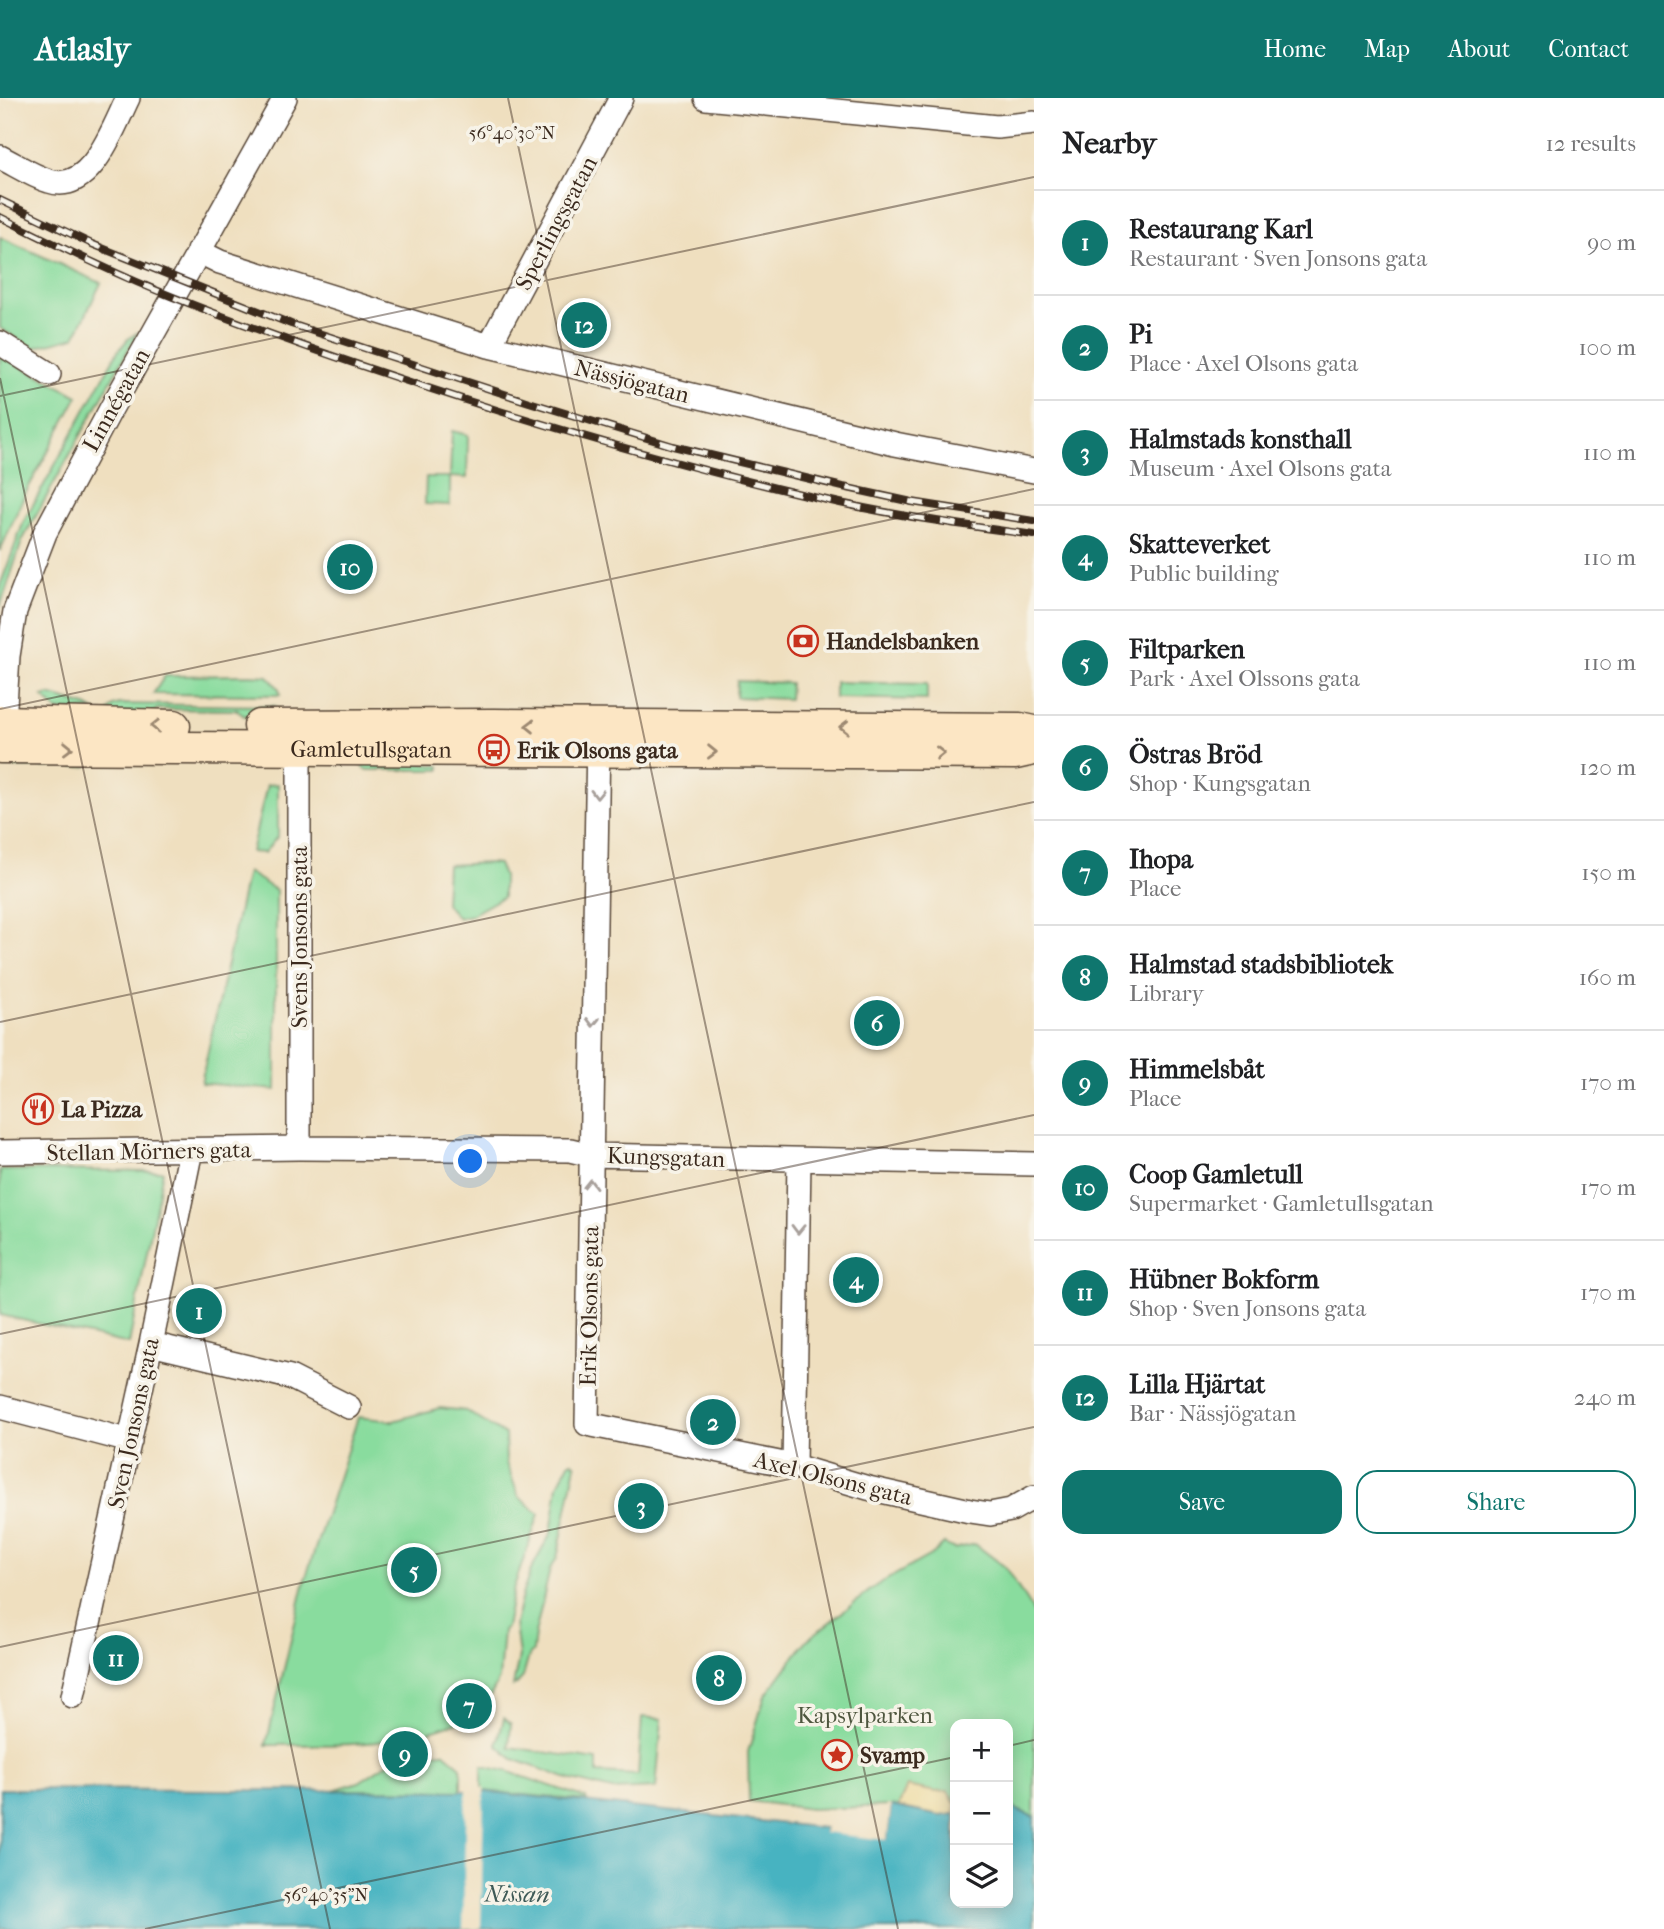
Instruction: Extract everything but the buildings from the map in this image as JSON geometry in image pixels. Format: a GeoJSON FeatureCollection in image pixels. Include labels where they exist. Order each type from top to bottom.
{"type":"FeatureCollection","features":[{"type":"Feature","properties":{"kind":"street"},"geometry":{"type":"LineString","coordinates":[[0,157],[50,182],[63,183],[77,178],[91,168],[101,154],[128,98]]}},
{"type":"Feature","properties":{"kind":"street","name":"Linnégatan"},"geometry":{"type":"LineString","coordinates":[[1,730],[15,611],[40,544],[100,429],[285,98]]}},
{"type":"Feature","properties":{"kind":"street","name":"Sperlingsgatan"},"geometry":{"type":"LineString","coordinates":[[489,346],[621,98]]}},
{"type":"Feature","properties":{"kind":"street"},"geometry":{"type":"LineString","coordinates":[[706,98],[997,127],[1034,122]]}},
{"type":"Feature","properties":{"kind":"street","name":"Nässjögatan"},"geometry":{"type":"LineString","coordinates":[[198,251],[220,262],[489,346],[895,444],[1034,471]]}},
{"type":"Feature","properties":{"kind":"street"},"geometry":{"type":"LineString","coordinates":[[0,343],[49,374]]}},
{"type":"Feature","properties":{"kind":"street","name":"Gamletullsgatan"},"geometry":{"type":"LineString","coordinates":[[1,730],[121,726],[300,736],[598,738],[1020,729],[1034,732]]}},
{"type":"Feature","properties":{"kind":"street","name":"Svens Jonsons gata"},"geometry":{"type":"LineString","coordinates":[[299,1148],[300,736]]}},
{"type":"Feature","properties":{"kind":"street","name":"Gamletullsgatan"},"geometry":{"type":"LineString","coordinates":[[598,738],[896,754],[1016,753],[1034,749]]}},
{"type":"Feature","properties":{"kind":"street","name":"Erik Olsons gata"},"geometry":{"type":"LineString","coordinates":[[587,1424],[598,738]]}},
{"type":"Feature","properties":{"kind":"street","name":"Stellan Mörners gata"},"geometry":{"type":"LineString","coordinates":[[0,1152],[299,1148]]}},
{"type":"Feature","properties":{"kind":"street","name":"Kungsgatan"},"geometry":{"type":"LineString","coordinates":[[299,1148],[570,1150],[591,1154],[1034,1164]]}},
{"type":"Feature","properties":{"kind":"street","name":"Sven Jonsons gata"},"geometry":{"type":"LineString","coordinates":[[73,1696],[191,1150]]}},
{"type":"Feature","properties":{"kind":"street"},"geometry":{"type":"LineString","coordinates":[[794,1466],[799,1160]]}},
{"type":"Feature","properties":{"kind":"street"},"geometry":{"type":"LineString","coordinates":[[151,1344],[290,1377],[349,1407]]}},
{"type":"Feature","properties":{"kind":"street"},"geometry":{"type":"LineString","coordinates":[[0,1407],[130,1441]]}},
{"type":"Feature","properties":{"kind":"street","name":"Axel Olsons gata"},"geometry":{"type":"LineString","coordinates":[[587,1424],[794,1466],[868,1488],[970,1511],[990,1514],[1011,1510],[1034,1497]]}},
{"type":"Feature","properties":{"kind":"green space"},"geometry":{"type":"Polygon","coordinates":[[[0,237],[101,283],[75,337],[33,348],[0,328],[0,237]]]}},
{"type":"Feature","properties":{"kind":"green space"},"geometry":{"type":"Polygon","coordinates":[[[138,332],[22,541],[0,608],[0,586],[24,521],[118,351],[138,332]]]}},
{"type":"Feature","properties":{"kind":"green space"},"geometry":{"type":"Polygon","coordinates":[[[0,355],[78,396],[25,494],[0,551],[0,355]]]}},
{"type":"Feature","properties":{"kind":"green space"},"geometry":{"type":"Polygon","coordinates":[[[452,431],[468,435],[467,478],[450,477],[452,431]]]}},
{"type":"Feature","properties":{"kind":"green space"},"geometry":{"type":"Polygon","coordinates":[[[426,477],[450,477],[450,505],[425,504],[426,477]]]}},
{"type":"Feature","properties":{"kind":"green space"},"geometry":{"type":"Polygon","coordinates":[[[165,676],[268,676],[279,689],[280,695],[153,694],[165,676]]]}},
{"type":"Feature","properties":{"kind":"green space"},"geometry":{"type":"Polygon","coordinates":[[[737,681],[790,683],[789,699],[736,697],[737,681]]]}},
{"type":"Feature","properties":{"kind":"green space"},"geometry":{"type":"Polygon","coordinates":[[[835,682],[927,684],[927,700],[835,698],[835,682]]]}},
{"type":"Feature","properties":{"kind":"green space"},"geometry":{"type":"Polygon","coordinates":[[[49,695],[93,710],[58,711],[43,697],[49,695]]]}},
{"type":"Feature","properties":{"kind":"green space"},"geometry":{"type":"Polygon","coordinates":[[[113,706],[274,706],[261,713],[244,716],[237,710],[157,709],[147,719],[107,714],[113,706]]]}},
{"type":"Feature","properties":{"kind":"green space"},"geometry":{"type":"Polygon","coordinates":[[[0,756],[92,760],[87,766],[80,767],[0,767],[0,756]]]}},
{"type":"Feature","properties":{"kind":"green space"},"geometry":{"type":"Polygon","coordinates":[[[361,757],[440,766],[440,770],[367,770],[362,767],[361,757]]]}},
{"type":"Feature","properties":{"kind":"green space"},"geometry":{"type":"Polygon","coordinates":[[[278,784],[278,836],[264,853],[251,852],[267,785],[278,784]]]}},
{"type":"Feature","properties":{"kind":"green space"},"geometry":{"type":"Polygon","coordinates":[[[498,864],[503,876],[503,897],[471,915],[458,918],[445,903],[447,865],[498,864]]]}},
{"type":"Feature","properties":{"kind":"green space"},"geometry":{"type":"Polygon","coordinates":[[[247,872],[276,890],[276,1090],[201,1083],[247,872]]]}},
{"type":"Feature","properties":{"kind":"green space"},"geometry":{"type":"Polygon","coordinates":[[[0,1170],[163,1171],[129,1344],[0,1315],[0,1170]]]}},
{"type":"Feature","properties":{"kind":"green space"},"geometry":{"type":"Polygon","coordinates":[[[440,1408],[466,1411],[505,1435],[506,1463],[519,1497],[539,1514],[513,1590],[506,1628],[503,1630],[499,1679],[482,1713],[424,1733],[387,1741],[266,1745],[305,1580],[358,1417],[393,1421],[440,1408]]]}},
{"type":"Feature","properties":{"kind":"green space"},"geometry":{"type":"Polygon","coordinates":[[[572,1461],[576,1465],[557,1558],[550,1569],[533,1651],[523,1677],[513,1686],[519,1656],[515,1624],[523,1592],[531,1570],[551,1533],[558,1485],[572,1461]]]}},
{"type":"Feature","properties":{"kind":"green space","name":"Kapsylparken"},"geometry":{"type":"Polygon","coordinates":[[[944,1544],[954,1549],[975,1544],[1005,1567],[1034,1613],[1034,1817],[1013,1808],[1013,1719],[950,1719],[950,1815],[940,1816],[891,1806],[811,1809],[749,1801],[748,1752],[765,1696],[807,1640],[877,1585],[934,1553],[944,1544]]]}},
{"type":"Feature","properties":{"kind":"green space"},"geometry":{"type":"Polygon","coordinates":[[[642,1717],[662,1719],[656,1788],[612,1790],[568,1779],[513,1759],[497,1745],[504,1718],[511,1724],[509,1747],[597,1760],[597,1773],[638,1775],[642,1717]]]}},
{"type":"Feature","properties":{"kind":"green space"},"geometry":{"type":"Polygon","coordinates":[[[443,1752],[461,1767],[461,1791],[333,1790],[359,1782],[396,1758],[443,1752]]]}},
{"type":"Feature","properties":{"kind":"green space"},"geometry":{"type":"Polygon","coordinates":[[[482,1766],[506,1771],[586,1798],[587,1801],[482,1791],[482,1766]]]}},
{"type":"Feature","properties":{"kind":"sand"},"geometry":{"type":"Polygon","coordinates":[[[907,1786],[936,1792],[948,1791],[950,1795],[950,1815],[940,1816],[898,1807],[907,1786]]]}},
{"type":"Feature","properties":{"kind":"water","name":"Nissan"},"geometry":{"type":"Polygon","coordinates":[[[0,1789],[482,1791],[825,1828],[824,1832],[887,1839],[891,1806],[940,1816],[950,1815],[950,1908],[1013,1908],[1013,1808],[1034,1817],[1034,1929],[0,1929],[0,1789]]]}},
{"type":"Feature","properties":{"kind":"pier"},"geometry":{"type":"Polygon","coordinates":[[[466,1788],[484,1788],[481,1929],[463,1929],[466,1788]]]}},
{"type":"Feature","properties":{"kind":"pier"},"geometry":{"type":"Polygon","coordinates":[[[887,1805],[891,1806],[887,1840],[824,1833],[825,1828],[884,1836],[887,1805]]]}},
{"type":"Feature","properties":{"kind":"railway"},"geometry":{"type":"LineString","coordinates":[[0,200],[92,244],[291,324],[529,402],[673,446],[843,487],[912,502],[1034,521]]}},
{"type":"Feature","properties":{"kind":"railway"},"geometry":{"type":"LineString","coordinates":[[0,217],[129,279],[214,313],[337,358],[503,412],[671,461],[840,503],[1034,535]]}},
{"type":"Feature","properties":{"kind":"place","name":"Lilla Hjärtat"},"geometry":{"type":"Point","coordinates":[584,325]}},
{"type":"Feature","properties":{"kind":"place","name":"Coop Gamletull"},"geometry":{"type":"Point","coordinates":[350,567]}},
{"type":"Feature","properties":{"kind":"place","name":"Handelsbanken"},"geometry":{"type":"Point","coordinates":[803,641]}},
{"type":"Feature","properties":{"kind":"place","name":"Erik Olsons gata"},"geometry":{"type":"Point","coordinates":[494,750]}},
{"type":"Feature","properties":{"kind":"place","name":"Östras Bröd"},"geometry":{"type":"Point","coordinates":[877,1023]}},
{"type":"Feature","properties":{"kind":"place","name":"La Pizza"},"geometry":{"type":"Point","coordinates":[38,1109]}},
{"type":"Feature","properties":{"kind":"place","name":"Skatteverket"},"geometry":{"type":"Point","coordinates":[856,1280]}},
{"type":"Feature","properties":{"kind":"place","name":"Restaurang Karl"},"geometry":{"type":"Point","coordinates":[199,1311]}},
{"type":"Feature","properties":{"kind":"place","name":"Pi"},"geometry":{"type":"Point","coordinates":[713,1422]}},
{"type":"Feature","properties":{"kind":"place","name":"Halmstads konsthall"},"geometry":{"type":"Point","coordinates":[641,1506]}},
{"type":"Feature","properties":{"kind":"place","name":"Filtparken"},"geometry":{"type":"Point","coordinates":[414,1570]}},
{"type":"Feature","properties":{"kind":"place","name":"Hübner Bokform"},"geometry":{"type":"Point","coordinates":[116,1658]}},
{"type":"Feature","properties":{"kind":"place","name":"Halmstad stadsbibliotek"},"geometry":{"type":"Point","coordinates":[719,1678]}},
{"type":"Feature","properties":{"kind":"place","name":"Ihopa"},"geometry":{"type":"Point","coordinates":[469,1706]}},
{"type":"Feature","properties":{"kind":"place","name":"Himmelsbåt"},"geometry":{"type":"Point","coordinates":[405,1754]}},
{"type":"Feature","properties":{"kind":"place","name":"Svamp"},"geometry":{"type":"Point","coordinates":[837,1755]}}]}
